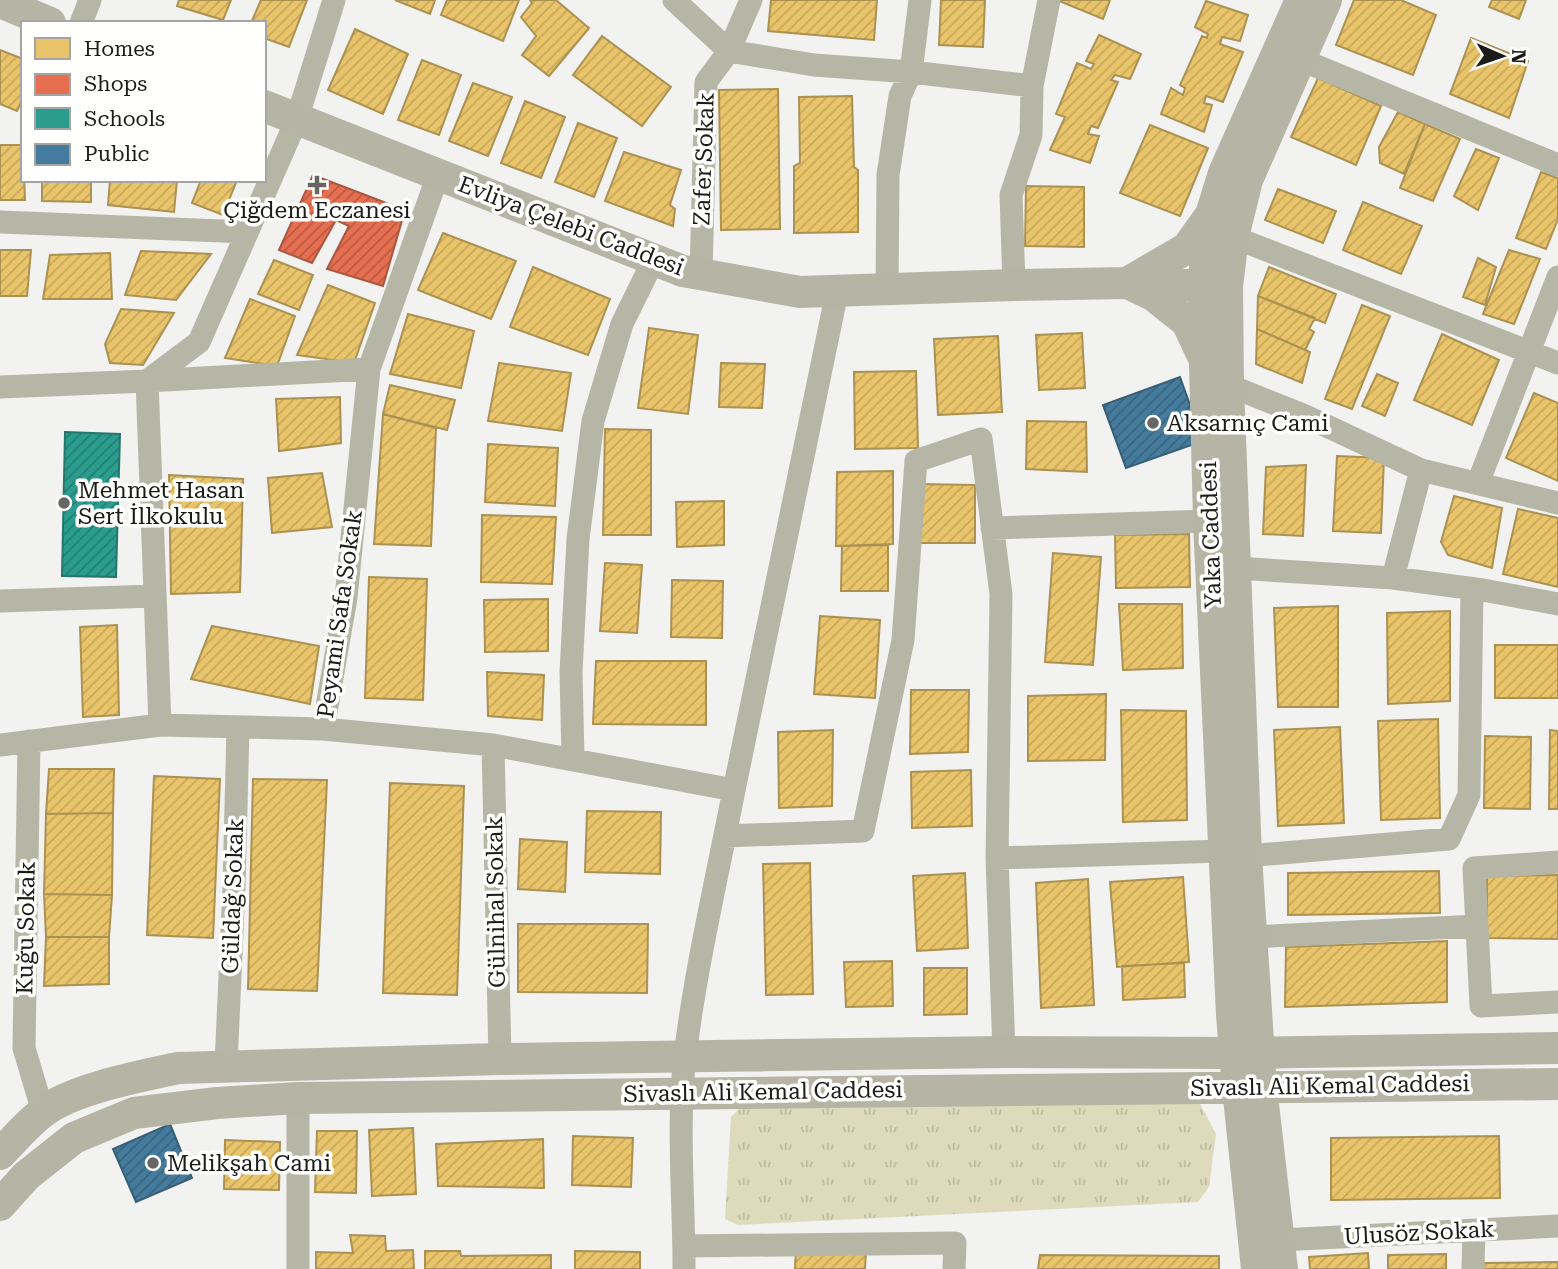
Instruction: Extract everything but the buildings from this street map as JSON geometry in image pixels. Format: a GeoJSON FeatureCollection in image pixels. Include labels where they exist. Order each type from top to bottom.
{"type":"FeatureCollection","features":[{"type":"Feature","properties":{"kind":"street"},"geometry":{"type":"LineString","coordinates":[[82,21],[90,0]]}},
{"type":"Feature","properties":{"kind":"street"},"geometry":{"type":"LineString","coordinates":[[155,375],[199,342],[297,119],[334,0]]}},
{"type":"Feature","properties":{"kind":"street"},"geometry":{"type":"LineString","coordinates":[[674,0],[729,51],[814,65],[911,72],[1032,86]]}},
{"type":"Feature","properties":{"kind":"street","name":"Zafer Sokak"},"geometry":{"type":"LineString","coordinates":[[701,274],[706,82],[729,51],[751,0]]}},
{"type":"Feature","properties":{"kind":"street"},"geometry":{"type":"LineString","coordinates":[[887,290],[888,175],[900,96],[911,72],[920,0]]}},
{"type":"Feature","properties":{"kind":"street"},"geometry":{"type":"LineString","coordinates":[[1014,285],[1011,195],[1031,135],[1032,86],[1049,0]]}},
{"type":"Feature","properties":{"kind":"street","name":"Yaka Caddesi"},"geometry":{"type":"LineString","coordinates":[[1249,1088],[1235,854],[1209,521],[1206,362],[1222,226],[1224,173],[1301,0]]}},
{"type":"Feature","properties":{"kind":"street","name":"Yaka Caddesi"},"geometry":{"type":"LineString","coordinates":[[1222,226],[1247,180],[1326,0]]}},
{"type":"Feature","properties":{"kind":"street"},"geometry":{"type":"LineString","coordinates":[[0,2],[45,21]]}},
{"type":"Feature","properties":{"kind":"street"},"geometry":{"type":"LineString","coordinates":[[1300,60],[1558,165]]}},
{"type":"Feature","properties":{"kind":"street","name":"Evliya Çelebi Caddesi"},"geometry":{"type":"LineString","coordinates":[[266,107],[683,271],[800,292],[1127,283],[1215,286]]}},
{"type":"Feature","properties":{"kind":"street","name":"Peyami Safa Sokak"},"geometry":{"type":"LineString","coordinates":[[0,745],[160,725],[324,729],[346,598],[369,369],[438,175]]}},
{"type":"Feature","properties":{"kind":"street"},"geometry":{"type":"LineString","coordinates":[[0,222],[247,232]]}},
{"type":"Feature","properties":{"kind":"street"},"geometry":{"type":"LineString","coordinates":[[1127,283],[1222,226],[1527,353],[1558,363]]}},
{"type":"Feature","properties":{"kind":"street"},"geometry":{"type":"LineString","coordinates":[[573,758],[571,672],[578,539],[593,421],[622,324],[654,260]]}},
{"type":"Feature","properties":{"kind":"street"},"geometry":{"type":"LineString","coordinates":[[1478,483],[1558,277]]}},
{"type":"Feature","properties":{"kind":"street"},"geometry":{"type":"LineString","coordinates":[[1127,283],[1153,295],[1187,322],[1206,362]]}},
{"type":"Feature","properties":{"kind":"street","name":"Yaka Caddesi"},"geometry":{"type":"LineString","coordinates":[[1215,286],[1228,385],[1236,568],[1235,854],[1251,937],[1246,1053]]}},
{"type":"Feature","properties":{"kind":"street"},"geometry":{"type":"LineString","coordinates":[[837,292],[704,932],[685,1057],[684,1257],[955,1243],[954,1269]]}},
{"type":"Feature","properties":{"kind":"street"},"geometry":{"type":"LineString","coordinates":[[0,387],[155,375],[369,369]]}},
{"type":"Feature","properties":{"kind":"street"},"geometry":{"type":"LineString","coordinates":[[155,375],[155,596],[160,725]]}},
{"type":"Feature","properties":{"kind":"street"},"geometry":{"type":"LineString","coordinates":[[1228,385],[1303,415],[1421,470],[1558,503]]}},
{"type":"Feature","properties":{"kind":"street"},"geometry":{"type":"LineString","coordinates":[[725,836],[863,831],[903,640],[916,461],[981,439],[1001,594],[998,858],[1004,1052]]}},
{"type":"Feature","properties":{"kind":"street"},"geometry":{"type":"LineString","coordinates":[[1393,578],[1421,470]]}},
{"type":"Feature","properties":{"kind":"street"},"geometry":{"type":"LineString","coordinates":[[992,528],[1209,521]]}},
{"type":"Feature","properties":{"kind":"street"},"geometry":{"type":"LineString","coordinates":[[1236,568],[1393,578],[1558,604]]}},
{"type":"Feature","properties":{"kind":"street"},"geometry":{"type":"LineString","coordinates":[[998,858],[1235,854],[1449,839],[1469,795],[1472,589]]}},
{"type":"Feature","properties":{"kind":"street"},"geometry":{"type":"LineString","coordinates":[[0,601],[155,596]]}},
{"type":"Feature","properties":{"kind":"street","name":"Güldağ Sokak"},"geometry":{"type":"LineString","coordinates":[[226,1065],[239,727]]}},
{"type":"Feature","properties":{"kind":"street"},"geometry":{"type":"LineString","coordinates":[[324,729],[493,745],[734,790]]}},
{"type":"Feature","properties":{"kind":"street","name":"Kuğu Sokak"},"geometry":{"type":"LineString","coordinates":[[29,741],[24,1048],[43,1112]]}},
{"type":"Feature","properties":{"kind":"street","name":"Gülnihal Sokak"},"geometry":{"type":"LineString","coordinates":[[493,745],[500,1059]]}},
{"type":"Feature","properties":{"kind":"street"},"geometry":{"type":"LineString","coordinates":[[1558,862],[1474,868],[1481,1006],[1558,1002]]}},
{"type":"Feature","properties":{"kind":"street"},"geometry":{"type":"LineString","coordinates":[[1251,937],[1477,926]]}},
{"type":"Feature","properties":{"kind":"street","name":"Sivaslı Ali Kemal Caddesi"},"geometry":{"type":"LineString","coordinates":[[0,1154],[43,1112],[58,1102],[128,1078],[178,1068],[500,1059],[1558,1048]]}},
{"type":"Feature","properties":{"kind":"street","name":"Sivaslı Ali Kemal Caddesi"},"geometry":{"type":"LineString","coordinates":[[0,1205],[26,1176],[74,1138],[134,1113],[217,1103],[298,1098],[1558,1084]]}},
{"type":"Feature","properties":{"kind":"street"},"geometry":{"type":"LineString","coordinates":[[1249,1088],[1281,1254]]}},
{"type":"Feature","properties":{"kind":"street"},"geometry":{"type":"LineString","coordinates":[[1249,1088],[1257,1269]]}},
{"type":"Feature","properties":{"kind":"street"},"geometry":{"type":"LineString","coordinates":[[298,1098],[298,1269]]}},
{"type":"Feature","properties":{"kind":"street","name":"Ulusöz Sokak"},"geometry":{"type":"LineString","coordinates":[[1281,1254],[1474,1231],[1558,1226]]}},
{"type":"Feature","properties":{"kind":"street"},"geometry":{"type":"LineString","coordinates":[[1473,1269],[1474,1231]]}},
{"type":"Feature","properties":{"kind":"green space"},"geometry":{"type":"Polygon","coordinates":[[[1199,1102],[1216,1134],[1209,1187],[1198,1202],[738,1225],[725,1219],[731,1117],[743,1105],[1199,1102]]]}},
{"type":"Feature","properties":{"kind":"place","name":"Çiğdem Eczanesi"},"geometry":{"type":"Point","coordinates":[317,185]}},
{"type":"Feature","properties":{"kind":"place","name":"Aksarnıç Cami"},"geometry":{"type":"Point","coordinates":[1153,423]}},
{"type":"Feature","properties":{"kind":"place","name":"Mehmet Hasan Sert İlkokulu"},"geometry":{"type":"Point","coordinates":[64,503]}},
{"type":"Feature","properties":{"kind":"place","name":"Melikşah Cami"},"geometry":{"type":"Point","coordinates":[153,1163]}}]}
